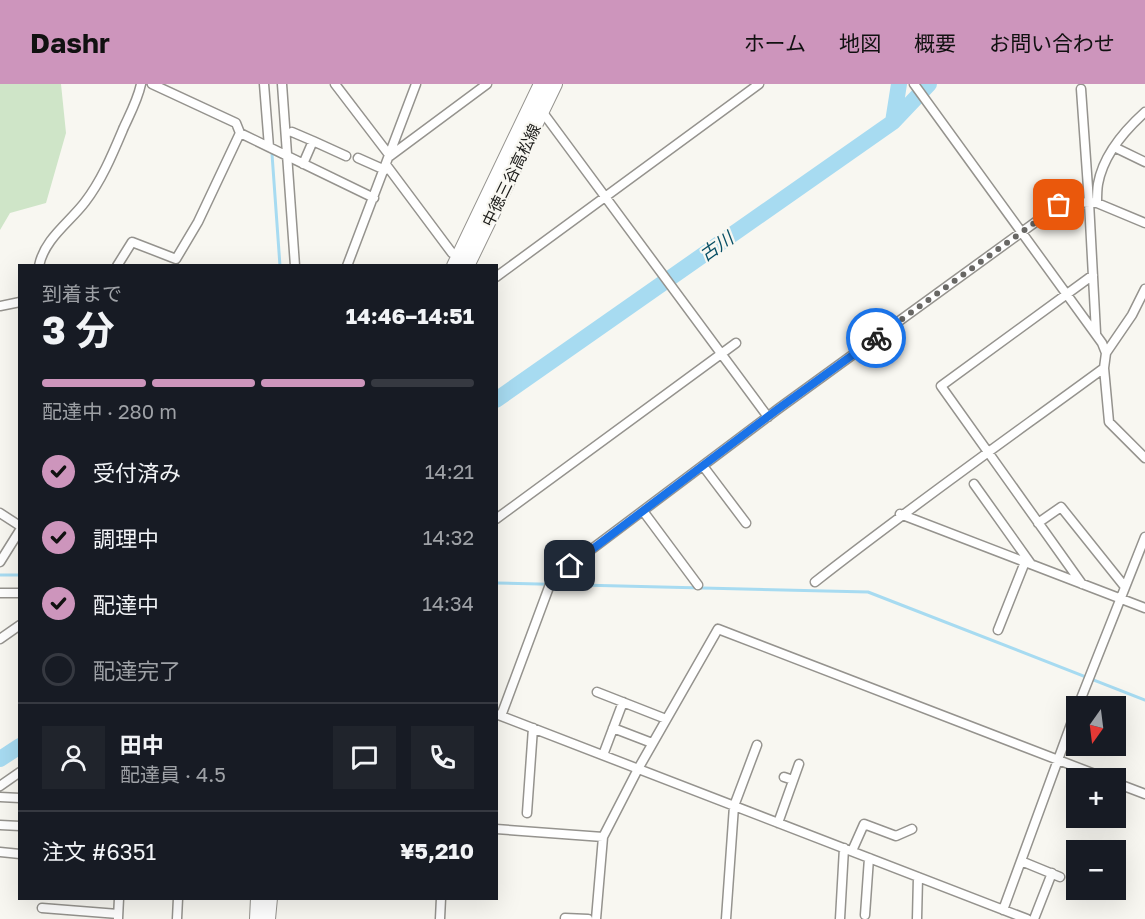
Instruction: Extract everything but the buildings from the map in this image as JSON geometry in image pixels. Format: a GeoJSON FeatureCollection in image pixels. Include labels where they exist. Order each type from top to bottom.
{"type":"FeatureCollection","features":[{"type":"Feature","properties":{"kind":"main road","name":"中徳三谷高松線"},"geometry":{"type":"LineString","coordinates":[[538,106],[542,84]]}},
{"type":"Feature","properties":{"kind":"main road","name":"中徳三谷高松線"},"geometry":{"type":"LineString","coordinates":[[460,262],[538,106],[555,84]]}},
{"type":"Feature","properties":{"kind":"main road"},"geometry":{"type":"LineString","coordinates":[[257,919],[258,900]]}},
{"type":"Feature","properties":{"kind":"main road"},"geometry":{"type":"LineString","coordinates":[[268,919],[270,900]]}},
{"type":"Feature","properties":{"kind":"street"},"geometry":{"type":"LineString","coordinates":[[40,264],[46,247],[85,202],[106,168],[134,106],[141,84]]}},
{"type":"Feature","properties":{"kind":"street"},"geometry":{"type":"LineString","coordinates":[[152,84],[236,123],[240,133],[374,198]]}},
{"type":"Feature","properties":{"kind":"street"},"geometry":{"type":"LineString","coordinates":[[264,84],[269,147]]}},
{"type":"Feature","properties":{"kind":"street"},"geometry":{"type":"LineString","coordinates":[[282,84],[295,264]]}},
{"type":"Feature","properties":{"kind":"street"},"geometry":{"type":"LineString","coordinates":[[335,84],[390,156]]}},
{"type":"Feature","properties":{"kind":"street"},"geometry":{"type":"LineString","coordinates":[[349,264],[416,84]]}},
{"type":"Feature","properties":{"kind":"street"},"geometry":{"type":"LineString","coordinates":[[390,156],[487,84]]}},
{"type":"Feature","properties":{"kind":"street"},"geometry":{"type":"LineString","coordinates":[[498,276],[759,84]]}},
{"type":"Feature","properties":{"kind":"street"},"geometry":{"type":"LineString","coordinates":[[915,85],[1067,292],[1096,333],[1106,353]]}},
{"type":"Feature","properties":{"kind":"street"},"geometry":{"type":"LineString","coordinates":[[1081,89],[1093,203],[1096,333]]}},
{"type":"Feature","properties":{"kind":"street"},"geometry":{"type":"LineString","coordinates":[[538,106],[722,353],[772,414]]}},
{"type":"Feature","properties":{"kind":"street"},"geometry":{"type":"LineString","coordinates":[[1093,203],[1105,163],[1114,147],[1128,127],[1145,112]]}},
{"type":"Feature","properties":{"kind":"street"},"geometry":{"type":"LineString","coordinates":[[292,132],[346,156]]}},
{"type":"Feature","properties":{"kind":"street"},"geometry":{"type":"LineString","coordinates":[[118,264],[132,242],[176,259],[198,222],[240,133]]}},
{"type":"Feature","properties":{"kind":"street"},"geometry":{"type":"LineString","coordinates":[[303,164],[313,141]]}},
{"type":"Feature","properties":{"kind":"street"},"geometry":{"type":"LineString","coordinates":[[1114,147],[1145,162]]}},
{"type":"Feature","properties":{"kind":"street"},"geometry":{"type":"LineString","coordinates":[[358,158],[386,168],[460,262]]}},
{"type":"Feature","properties":{"kind":"street"},"geometry":{"type":"LineString","coordinates":[[1027,919],[499,715],[552,579],[772,414],[1059,205],[1070,202],[1093,203],[1145,224]]}},
{"type":"Feature","properties":{"kind":"street"},"geometry":{"type":"LineString","coordinates":[[1082,584],[941,386],[1093,275]]}},
{"type":"Feature","properties":{"kind":"street"},"geometry":{"type":"LineString","coordinates":[[1145,289],[1132,315],[1106,353],[1104,368],[1109,422],[1145,458]]}},
{"type":"Feature","properties":{"kind":"street"},"geometry":{"type":"LineString","coordinates":[[0,306],[18,302]]}},
{"type":"Feature","properties":{"kind":"street"},"geometry":{"type":"LineString","coordinates":[[498,518],[736,343]]}},
{"type":"Feature","properties":{"kind":"street"},"geometry":{"type":"LineString","coordinates":[[815,582],[900,514],[1104,368]]}},
{"type":"Feature","properties":{"kind":"street"},"geometry":{"type":"LineString","coordinates":[[703,466],[746,523]]}},
{"type":"Feature","properties":{"kind":"street"},"geometry":{"type":"LineString","coordinates":[[974,484],[1028,563]]}},
{"type":"Feature","properties":{"kind":"street"},"geometry":{"type":"LineString","coordinates":[[1038,523],[1061,507],[1125,587]]}},
{"type":"Feature","properties":{"kind":"street"},"geometry":{"type":"LineString","coordinates":[[643,511],[698,585]]}},
{"type":"Feature","properties":{"kind":"street"},"geometry":{"type":"LineString","coordinates":[[0,513],[18,526]]}},
{"type":"Feature","properties":{"kind":"street"},"geometry":{"type":"LineString","coordinates":[[900,514],[1145,608]]}},
{"type":"Feature","properties":{"kind":"street"},"geometry":{"type":"LineString","coordinates":[[0,562],[18,531]]}},
{"type":"Feature","properties":{"kind":"street"},"geometry":{"type":"LineString","coordinates":[[1082,696],[1145,537]]}},
{"type":"Feature","properties":{"kind":"street"},"geometry":{"type":"LineString","coordinates":[[998,630],[1028,563]]}},
{"type":"Feature","properties":{"kind":"street"},"geometry":{"type":"LineString","coordinates":[[0,593],[18,593]]}},
{"type":"Feature","properties":{"kind":"street"},"geometry":{"type":"LineString","coordinates":[[0,639],[18,626]]}},
{"type":"Feature","properties":{"kind":"street"},"geometry":{"type":"LineString","coordinates":[[596,919],[603,837],[652,743],[718,629],[1078,768]]}},
{"type":"Feature","properties":{"kind":"street"},"geometry":{"type":"LineString","coordinates":[[597,692],[666,719]]}},
{"type":"Feature","properties":{"kind":"street"},"geometry":{"type":"LineString","coordinates":[[603,755],[623,702]]}},
{"type":"Feature","properties":{"kind":"street"},"geometry":{"type":"LineString","coordinates":[[527,813],[533,728]]}},
{"type":"Feature","properties":{"kind":"street"},"geometry":{"type":"LineString","coordinates":[[613,728],[652,743]]}},
{"type":"Feature","properties":{"kind":"street"},"geometry":{"type":"LineString","coordinates":[[997,919],[1021,861],[1066,736]]}},
{"type":"Feature","properties":{"kind":"street"},"geometry":{"type":"LineString","coordinates":[[726,919],[734,806],[757,745]]}},
{"type":"Feature","properties":{"kind":"street"},"geometry":{"type":"LineString","coordinates":[[778,823],[789,778],[799,764]]}},
{"type":"Feature","properties":{"kind":"street"},"geometry":{"type":"LineString","coordinates":[[0,786],[18,773]]}},
{"type":"Feature","properties":{"kind":"street"},"geometry":{"type":"LineString","coordinates":[[1126,787],[1145,794]]}},
{"type":"Feature","properties":{"kind":"street"},"geometry":{"type":"LineString","coordinates":[[0,797],[18,798]]}},
{"type":"Feature","properties":{"kind":"street"},"geometry":{"type":"LineString","coordinates":[[840,919],[848,850],[864,824],[896,836],[912,829]]}},
{"type":"Feature","properties":{"kind":"street"},"geometry":{"type":"LineString","coordinates":[[0,825],[18,826]]}},
{"type":"Feature","properties":{"kind":"street"},"geometry":{"type":"LineString","coordinates":[[498,829],[603,837]]}},
{"type":"Feature","properties":{"kind":"street"},"geometry":{"type":"LineString","coordinates":[[0,852],[18,854]]}},
{"type":"Feature","properties":{"kind":"street"},"geometry":{"type":"LineString","coordinates":[[865,915],[869,858]]}},
{"type":"Feature","properties":{"kind":"street"},"geometry":{"type":"LineString","coordinates":[[1021,861],[1056,875],[1034,919]]}},
{"type":"Feature","properties":{"kind":"street"},"geometry":{"type":"LineString","coordinates":[[917,919],[918,877]]}},
{"type":"Feature","properties":{"kind":"street"},"geometry":{"type":"LineString","coordinates":[[42,908],[67,915],[118,916],[119,900]]}},
{"type":"Feature","properties":{"kind":"street"},"geometry":{"type":"LineString","coordinates":[[177,919],[178,900]]}},
{"type":"Feature","properties":{"kind":"street"},"geometry":{"type":"LineString","coordinates":[[440,919],[441,900]]}},
{"type":"Feature","properties":{"kind":"street"},"geometry":{"type":"LineString","coordinates":[[565,918],[588,919]]}},
{"type":"Feature","properties":{"kind":"green space"},"geometry":{"type":"Polygon","coordinates":[[[0,84],[61,84],[66,133],[46,203],[10,213],[0,230],[0,84]]]}},
{"type":"Feature","properties":{"kind":"waterway"},"geometry":{"type":"LineString","coordinates":[[893,122],[899,84]]}},
{"type":"Feature","properties":{"kind":"waterway","name":"古川"},"geometry":{"type":"LineString","coordinates":[[498,399],[893,122],[929,84]]}},
{"type":"Feature","properties":{"kind":"waterway"},"geometry":{"type":"LineString","coordinates":[[272,154],[280,264]]}},
{"type":"Feature","properties":{"kind":"waterway"},"geometry":{"type":"LineString","coordinates":[[0,575],[18,575]]}},
{"type":"Feature","properties":{"kind":"waterway"},"geometry":{"type":"LineString","coordinates":[[498,583],[868,592],[1145,700]]}},
{"type":"Feature","properties":{"kind":"waterway","name":"古川"},"geometry":{"type":"LineString","coordinates":[[0,759],[18,747]]}},
{"type":"Feature","properties":{"kind":"way so far"},"geometry":{"type":"LineString","coordinates":[[876,338],[1059,205]]}},
{"type":"Feature","properties":{"kind":"route"},"geometry":{"type":"LineString","coordinates":[[570,566],[876,338]]}}]}
